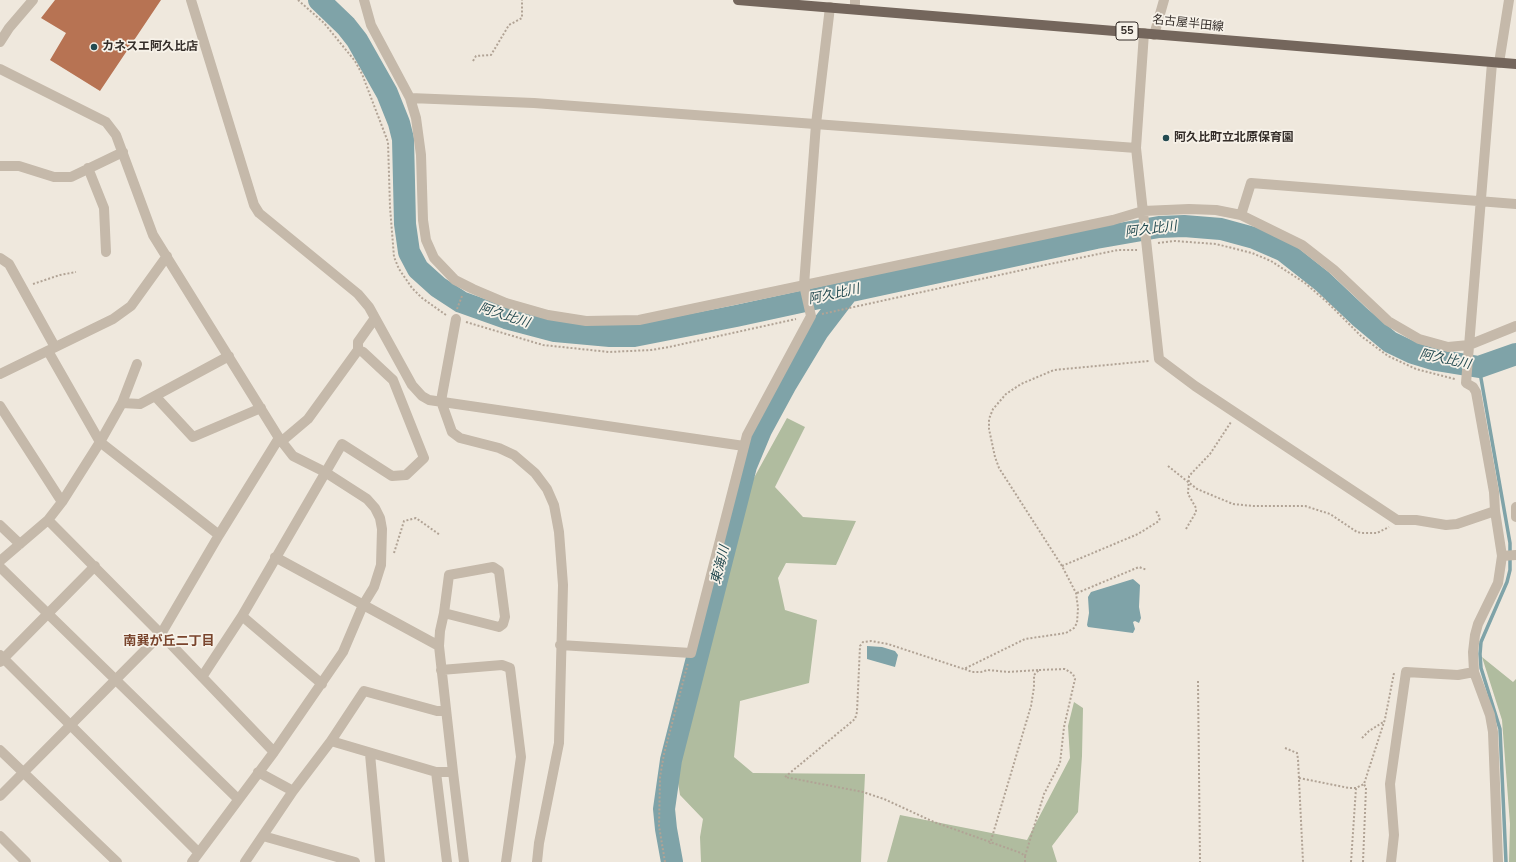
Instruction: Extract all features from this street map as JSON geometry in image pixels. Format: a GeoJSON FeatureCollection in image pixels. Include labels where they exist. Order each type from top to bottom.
{"type":"FeatureCollection","features":[{"type":"Feature","properties":{"kind":"main road","name":"名古屋半田線"},"geometry":{"type":"LineString","coordinates":[[742,0],[830,7],[855,5],[1149,34],[1516,64]]}},
{"type":"Feature","properties":{"kind":"street"},"geometry":{"type":"LineString","coordinates":[[0,42],[9,28],[33,0]]}},
{"type":"Feature","properties":{"kind":"street"},"geometry":{"type":"LineString","coordinates":[[191,0],[254,205],[263,216],[358,294],[369,307],[412,385],[422,396],[429,400],[744,446]]}},
{"type":"Feature","properties":{"kind":"street"},"geometry":{"type":"LineString","coordinates":[[364,0],[371,24],[410,98],[416,118],[421,155],[423,220],[426,240],[434,258],[443,270],[455,280],[466,286],[506,303],[548,315],[586,322],[613,322],[665,316],[1113,220],[1143,211],[1209,210],[1241,215],[1302,245],[1319,257],[1388,322],[1419,339],[1448,347],[1469,345],[1516,326]]}},
{"type":"Feature","properties":{"kind":"street"},"geometry":{"type":"LineString","coordinates":[[1164,0],[1149,34],[1136,148],[1148,247],[1152,306],[1158,336],[1159,359],[1195,386],[1398,520],[1416,520],[1446,525],[1457,524],[1495,511]]}},
{"type":"Feature","properties":{"kind":"street"},"geometry":{"type":"LineString","coordinates":[[1498,862],[1493,732],[1490,715],[1474,672],[1475,635],[1498,583],[1503,556],[1495,511],[1494,492],[1476,392],[1473,387],[1466,383],[1466,378],[1480,202],[1496,63],[1509,0]]}},
{"type":"Feature","properties":{"kind":"street"},"geometry":{"type":"LineString","coordinates":[[560,645],[691,653],[747,435],[811,316],[804,285],[816,124],[830,7]]}},
{"type":"Feature","properties":{"kind":"street"},"geometry":{"type":"LineString","coordinates":[[0,69],[106,122],[116,135],[153,236],[167,256],[280,440],[293,456],[325,472],[367,499],[375,508],[380,518],[382,529],[381,565],[374,587],[363,604],[343,652],[274,752],[192,862]]}},
{"type":"Feature","properties":{"kind":"street"},"geometry":{"type":"LineString","coordinates":[[410,98],[534,103],[1136,148]]}},
{"type":"Feature","properties":{"kind":"street"},"geometry":{"type":"LineString","coordinates":[[0,166],[19,166],[54,177],[71,177],[123,152]]}},
{"type":"Feature","properties":{"kind":"street"},"geometry":{"type":"LineString","coordinates":[[88,168],[104,208],[106,252]]}},
{"type":"Feature","properties":{"kind":"street"},"geometry":{"type":"LineString","coordinates":[[1241,215],[1251,184],[1516,204]]}},
{"type":"Feature","properties":{"kind":"street"},"geometry":{"type":"LineString","coordinates":[[0,374],[113,319],[131,306],[167,256]]}},
{"type":"Feature","properties":{"kind":"street"},"geometry":{"type":"LineString","coordinates":[[0,258],[9,264],[51,349],[100,442],[219,535]]}},
{"type":"Feature","properties":{"kind":"street"},"geometry":{"type":"LineString","coordinates":[[0,796],[161,634],[219,535],[280,440],[308,419],[358,350],[358,342],[375,318]]}},
{"type":"Feature","properties":{"kind":"street"},"geometry":{"type":"LineString","coordinates":[[455,319],[442,401],[452,432],[456,435],[499,448],[514,456],[534,473],[547,489],[554,505],[559,532],[563,585],[560,645],[559,743],[540,835],[537,862]]}},
{"type":"Feature","properties":{"kind":"street"},"geometry":{"type":"LineString","coordinates":[[202,677],[242,616],[275,556],[342,444],[392,476],[406,475],[424,458],[393,380],[363,352],[358,350]]}},
{"type":"Feature","properties":{"kind":"street"},"geometry":{"type":"LineString","coordinates":[[122,403],[140,404],[229,356]]}},
{"type":"Feature","properties":{"kind":"street"},"geometry":{"type":"LineString","coordinates":[[0,561],[48,520],[62,502],[100,442],[122,403],[137,364]]}},
{"type":"Feature","properties":{"kind":"street"},"geometry":{"type":"LineString","coordinates":[[154,396],[193,437],[261,408]]}},
{"type":"Feature","properties":{"kind":"street"},"geometry":{"type":"LineString","coordinates":[[0,406],[62,502]]}},
{"type":"Feature","properties":{"kind":"street"},"geometry":{"type":"LineString","coordinates":[[1516,507],[1516,517]]}},
{"type":"Feature","properties":{"kind":"street"},"geometry":{"type":"LineString","coordinates":[[48,520],[161,634],[274,752]]}},
{"type":"Feature","properties":{"kind":"street"},"geometry":{"type":"LineString","coordinates":[[0,525],[20,544]]}},
{"type":"Feature","properties":{"kind":"street"},"geometry":{"type":"LineString","coordinates":[[1503,556],[1516,555]]}},
{"type":"Feature","properties":{"kind":"street"},"geometry":{"type":"LineString","coordinates":[[275,556],[439,646]]}},
{"type":"Feature","properties":{"kind":"street"},"geometry":{"type":"LineString","coordinates":[[94,566],[1,658],[198,852]]}},
{"type":"Feature","properties":{"kind":"street"},"geometry":{"type":"LineString","coordinates":[[0,567],[238,799]]}},
{"type":"Feature","properties":{"kind":"street"},"geometry":{"type":"LineString","coordinates":[[444,613],[499,627],[503,624],[505,616],[499,571],[493,568],[449,575],[439,646],[464,862]]}},
{"type":"Feature","properties":{"kind":"street"},"geometry":{"type":"LineString","coordinates":[[242,616],[322,684]]}},
{"type":"Feature","properties":{"kind":"street"},"geometry":{"type":"LineString","coordinates":[[441,670],[502,665],[510,668],[521,757],[506,862]]}},
{"type":"Feature","properties":{"kind":"street"},"geometry":{"type":"LineString","coordinates":[[1391,862],[1394,847],[1394,835],[1390,784],[1406,672],[1458,675],[1474,672]]}},
{"type":"Feature","properties":{"kind":"street"},"geometry":{"type":"LineString","coordinates":[[245,862],[293,791],[331,741],[364,691],[437,711],[446,711]]}},
{"type":"Feature","properties":{"kind":"street"},"geometry":{"type":"LineString","coordinates":[[331,741],[370,754],[436,772],[453,772]]}},
{"type":"Feature","properties":{"kind":"street"},"geometry":{"type":"LineString","coordinates":[[0,750],[117,862]]}},
{"type":"Feature","properties":{"kind":"street"},"geometry":{"type":"LineString","coordinates":[[370,754],[380,862]]}},
{"type":"Feature","properties":{"kind":"street"},"geometry":{"type":"LineString","coordinates":[[258,772],[293,791]]}},
{"type":"Feature","properties":{"kind":"street"},"geometry":{"type":"LineString","coordinates":[[436,772],[447,862]]}},
{"type":"Feature","properties":{"kind":"street"},"geometry":{"type":"LineString","coordinates":[[0,836],[26,862]]}},
{"type":"Feature","properties":{"kind":"street"},"geometry":{"type":"LineString","coordinates":[[263,836],[355,862]]}},
{"type":"Feature","properties":{"kind":"path"},"geometry":{"type":"LineString","coordinates":[[298,0],[324,23],[355,61],[373,100],[388,142],[392,248],[399,269],[406,281],[422,298],[445,314],[455,319],[543,345],[609,352],[651,350],[669,347],[839,311]]}},
{"type":"Feature","properties":{"kind":"path"},"geometry":{"type":"LineString","coordinates":[[473,61],[476,56],[491,55],[509,24],[522,18],[522,0]]}},
{"type":"Feature","properties":{"kind":"path"},"geometry":{"type":"LineString","coordinates":[[22,288],[60,275],[76,272]]}},
{"type":"Feature","properties":{"kind":"path"},"geometry":{"type":"LineString","coordinates":[[455,319],[466,286]]}},
{"type":"Feature","properties":{"kind":"path"},"geometry":{"type":"LineString","coordinates":[[964,669],[1025,639],[1071,631],[1077,623],[1078,608],[1076,593],[1062,566],[999,468],[989,429],[993,409],[1006,394],[1021,384],[1054,370],[1147,362],[1159,359]]}},
{"type":"Feature","properties":{"kind":"path"},"geometry":{"type":"LineString","coordinates":[[1186,529],[1196,512],[1196,508],[1188,494],[1189,476],[1210,454],[1237,413]]}},
{"type":"Feature","properties":{"kind":"path"},"geometry":{"type":"LineString","coordinates":[[1168,466],[1197,490],[1233,504],[1253,506],[1305,506],[1316,508],[1330,514],[1357,532],[1362,533],[1377,533],[1390,527],[1398,520]]}},
{"type":"Feature","properties":{"kind":"path"},"geometry":{"type":"LineString","coordinates":[[1062,566],[1138,534],[1159,521],[1160,518],[1156,511]]}},
{"type":"Feature","properties":{"kind":"path"},"geometry":{"type":"LineString","coordinates":[[392,555],[404,521],[416,518],[440,535]]}},
{"type":"Feature","properties":{"kind":"path"},"geometry":{"type":"LineString","coordinates":[[1076,593],[1139,567],[1147,570]]}},
{"type":"Feature","properties":{"kind":"path"},"geometry":{"type":"LineString","coordinates":[[1025,856],[934,822],[918,813],[870,795],[785,777],[855,719],[857,712],[860,646],[863,642],[871,641],[888,644],[972,672],[988,670],[1008,672],[1066,669],[1073,674],[1075,679],[1064,727],[1060,763],[1044,794],[1025,856],[1025,862]]}},
{"type":"Feature","properties":{"kind":"path"},"geometry":{"type":"LineString","coordinates":[[665,862],[659,826],[660,777],[664,754],[691,653]]}},
{"type":"Feature","properties":{"kind":"path"},"geometry":{"type":"LineString","coordinates":[[990,844],[1031,706],[1034,675],[1039,670]]}},
{"type":"Feature","properties":{"kind":"path"},"geometry":{"type":"LineString","coordinates":[[1363,862],[1366,788],[1364,784],[1385,721],[1394,673],[1406,672]]}},
{"type":"Feature","properties":{"kind":"path"},"geometry":{"type":"LineString","coordinates":[[1198,681],[1200,862]]}},
{"type":"Feature","properties":{"kind":"path"},"geometry":{"type":"LineString","coordinates":[[1362,738],[1369,730],[1385,721]]}},
{"type":"Feature","properties":{"kind":"path"},"geometry":{"type":"LineString","coordinates":[[1285,748],[1297,753],[1300,778],[1302,862]]}},
{"type":"Feature","properties":{"kind":"path"},"geometry":{"type":"LineString","coordinates":[[1300,778],[1349,788],[1356,788],[1364,784]]}},
{"type":"Feature","properties":{"kind":"path"},"geometry":{"type":"LineString","coordinates":[[1351,862],[1356,788]]}},
{"type":"Feature","properties":{"kind":"green space"},"geometry":{"type":"Polygon","coordinates":[[[787,418],[805,427],[775,487],[803,517],[856,521],[836,565],[786,563],[778,578],[785,610],[817,620],[809,683],[740,701],[734,757],[753,773],[865,774],[861,862],[701,862],[700,837],[703,819],[680,795],[675,764],[745,494],[787,418]]]}},
{"type":"Feature","properties":{"kind":"green space"},"geometry":{"type":"Polygon","coordinates":[[[1482,657],[1513,682],[1516,679],[1516,862],[1509,862],[1510,824],[1502,720],[1482,657]]]}},
{"type":"Feature","properties":{"kind":"green space"},"geometry":{"type":"Polygon","coordinates":[[[1074,702],[1083,708],[1082,756],[1078,812],[1052,846],[1057,862],[887,862],[900,815],[1027,840],[1070,758],[1068,726],[1074,702]]]}},
{"type":"Feature","properties":{"kind":"water"},"geometry":{"type":"Polygon","coordinates":[[[1133,579],[1140,585],[1139,607],[1141,618],[1139,623],[1135,621],[1133,622],[1135,629],[1133,633],[1088,627],[1088,597],[1091,592],[1133,579]]]}},
{"type":"Feature","properties":{"kind":"water"},"geometry":{"type":"Polygon","coordinates":[[[867,646],[882,647],[895,651],[898,655],[895,667],[867,659],[867,646]]]}},
{"type":"Feature","properties":{"kind":"building","name":"カネスエ阿久比店"},"geometry":{"type":"Polygon","coordinates":[[[55,0],[161,0],[100,91],[50,60],[66,33],[41,18],[55,0]]]}},
{"type":"Feature","properties":{"kind":"waterway","name":"阿久比川"},"geometry":{"type":"LineString","coordinates":[[319,0],[346,26],[357,40],[387,93],[399,123],[403,139],[405,224],[409,252],[418,269],[438,287],[461,302],[506,318],[555,331],[610,336],[634,336],[736,316],[1096,238],[1159,227],[1184,226],[1221,229],[1254,238],[1284,251],[1322,281],[1360,317],[1390,342],[1413,353],[1436,360],[1479,367],[1516,354]]}},
{"type":"Feature","properties":{"kind":"waterway","name":"東海川"},"geometry":{"type":"LineString","coordinates":[[672,862],[664,809],[671,760],[746,466],[761,430],[786,384],[818,331],[847,293]]}},
{"type":"Feature","properties":{"kind":"waterway"},"geometry":{"type":"LineString","coordinates":[[1479,367],[1510,543],[1510,570],[1507,582],[1481,642],[1480,654],[1481,668],[1500,729],[1506,862]]}},
{"type":"Feature","properties":{"kind":"place","name":"カネスエ阿久比店"},"geometry":{"type":"Point","coordinates":[94,47]}},
{"type":"Feature","properties":{"kind":"place","name":"阿久比町立北原保育園"},"geometry":{"type":"Point","coordinates":[1166,138]}},
{"type":"Feature","properties":{"kind":"district","name":"南巽が丘二丁目"},"geometry":{"type":"Point","coordinates":[169,642]}}]}
